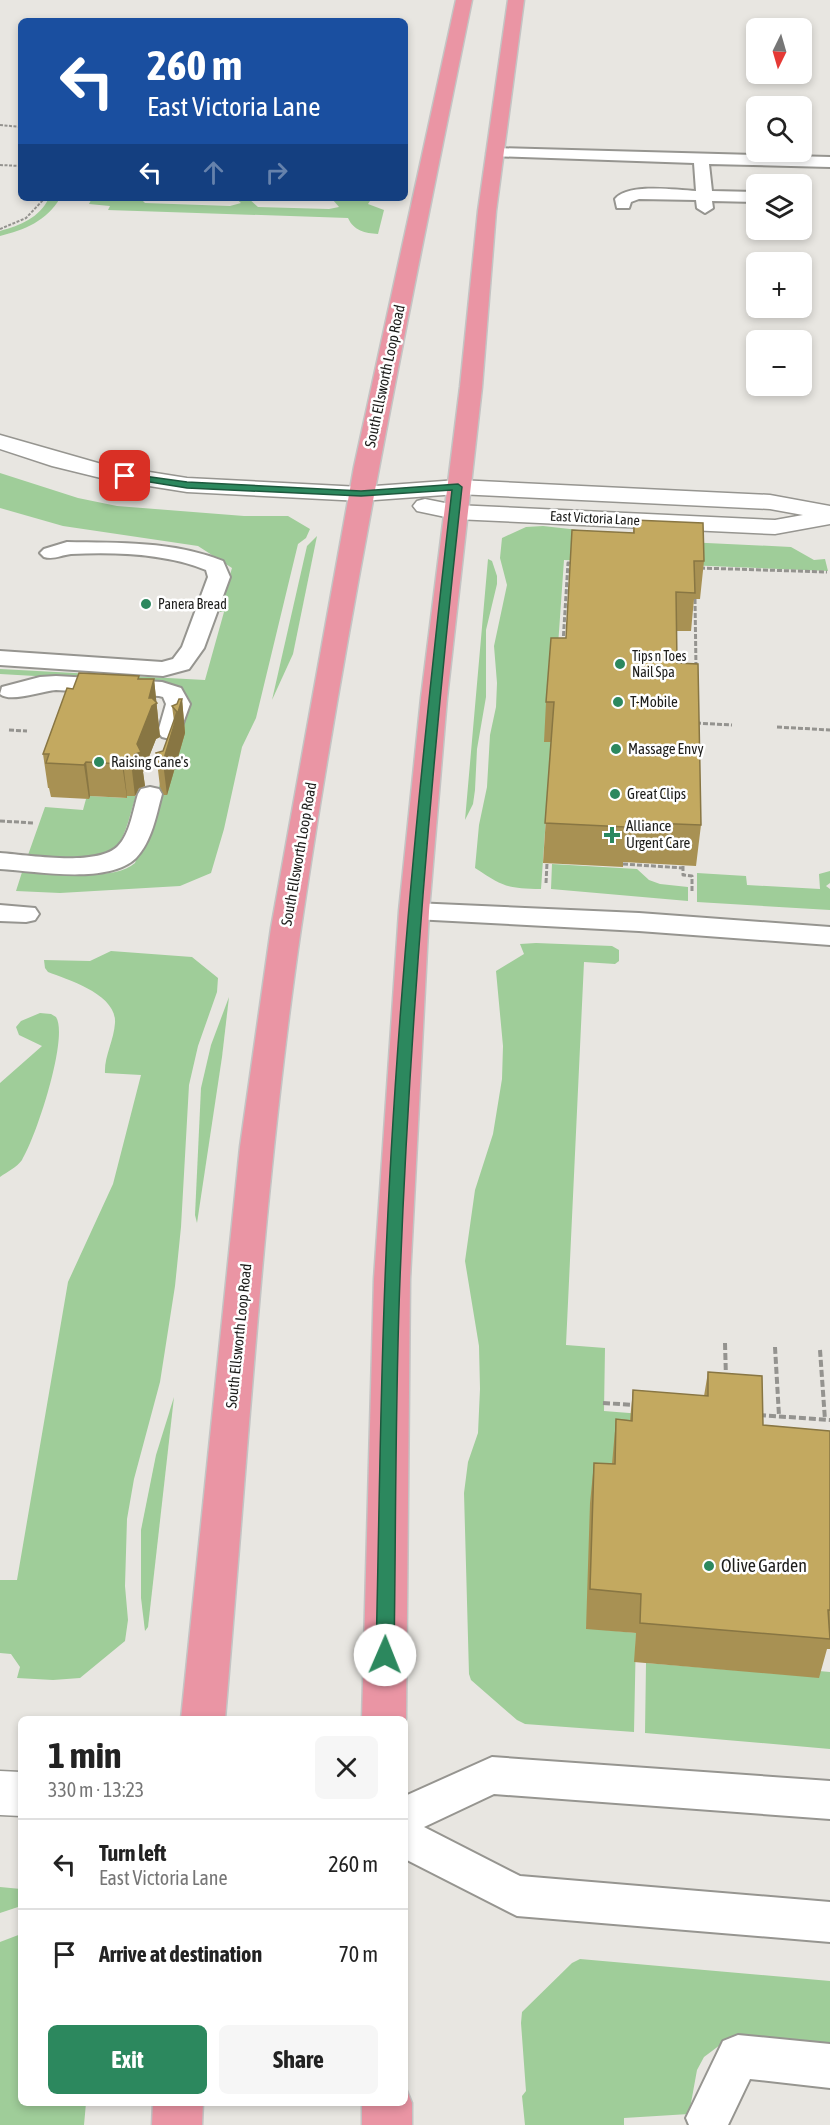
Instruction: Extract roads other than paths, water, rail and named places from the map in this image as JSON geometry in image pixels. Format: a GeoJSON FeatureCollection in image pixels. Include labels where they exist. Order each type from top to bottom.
{"type":"FeatureCollection","features":[{"type":"Feature","properties":{"kind":"main road","name":"South Ellsworth Loop Road"},"geometry":{"type":"LineString","coordinates":[[203,1716],[257,1147],[281,962],[361,494],[464,0]]}},
{"type":"Feature","properties":{"kind":"main road"},"geometry":{"type":"LineString","coordinates":[[384,1716],[392,1279],[414,911],[456,499],[471,387],[495,153],[516,0]]}},
{"type":"Feature","properties":{"kind":"main road"},"geometry":{"type":"LineString","coordinates":[[177,2125],[178,2106]]}},
{"type":"Feature","properties":{"kind":"main road"},"geometry":{"type":"LineString","coordinates":[[387,2106],[387,2125]]}},
{"type":"Feature","properties":{"kind":"street","name":"East Victoria Lane"},"geometry":{"type":"LineString","coordinates":[[0,442],[60,461],[145,479],[233,488],[456,499],[776,527],[830,515]]}},
{"type":"Feature","properties":{"kind":"street"},"geometry":{"type":"LineString","coordinates":[[0,1793],[18,1794]]}},
{"type":"Feature","properties":{"kind":"lane"},"geometry":{"type":"LineString","coordinates":[[495,153],[830,162]]}},
{"type":"Feature","properties":{"kind":"lane"},"geometry":{"type":"LineString","coordinates":[[701,159],[704,202]]}},
{"type":"Feature","properties":{"kind":"lane"},"geometry":{"type":"LineString","coordinates":[[623,205],[623,199],[638,194],[704,202],[746,198]]}},
{"type":"Feature","properties":{"kind":"lane"},"geometry":{"type":"LineString","coordinates":[[0,658],[162,669],[180,664],[193,648],[219,577],[215,566],[200,559],[176,554],[67,548],[51,553]]}},
{"type":"Feature","properties":{"kind":"lane"},"geometry":{"type":"LineString","coordinates":[[0,652],[48,648],[186,657]]}},
{"type":"Feature","properties":{"kind":"lane"},"geometry":{"type":"LineString","coordinates":[[0,861],[105,865],[117,860],[134,846],[178,704],[173,693],[162,689],[56,683],[40,684],[10,692]]}},
{"type":"Feature","properties":{"kind":"lane"},"geometry":{"type":"LineString","coordinates":[[414,911],[639,922],[830,936]]}},
{"type":"Feature","properties":{"kind":"lane"},"geometry":{"type":"LineString","coordinates":[[408,1815],[492,1775],[830,1800]]}},
{"type":"Feature","properties":{"kind":"lane"},"geometry":{"type":"LineString","coordinates":[[408,1840],[517,1896],[830,1922]]}},
{"type":"Feature","properties":{"kind":"lane"},"geometry":{"type":"LineString","coordinates":[[708,2118],[738,2056],[830,2066]]}},
{"type":"Feature","properties":{"kind":"place","name":"Panera Bread"},"geometry":{"type":"Point","coordinates":[146,604]}},
{"type":"Feature","properties":{"kind":"place","name":"Tips n Toes Nail Spa"},"geometry":{"type":"Point","coordinates":[620,664]}},
{"type":"Feature","properties":{"kind":"place","name":"T-Mobile"},"geometry":{"type":"Point","coordinates":[618,702]}},
{"type":"Feature","properties":{"kind":"place","name":"Massage Envy"},"geometry":{"type":"Point","coordinates":[616,749]}},
{"type":"Feature","properties":{"kind":"place","name":"Raising Cane's"},"geometry":{"type":"Point","coordinates":[99,762]}},
{"type":"Feature","properties":{"kind":"place","name":"Great Clips"},"geometry":{"type":"Point","coordinates":[615,794]}},
{"type":"Feature","properties":{"kind":"place","name":"Alliance Urgent Care"},"geometry":{"type":"Point","coordinates":[612,835]}},
{"type":"Feature","properties":{"kind":"place","name":"Olive Garden"},"geometry":{"type":"Point","coordinates":[709,1566]}}]}
